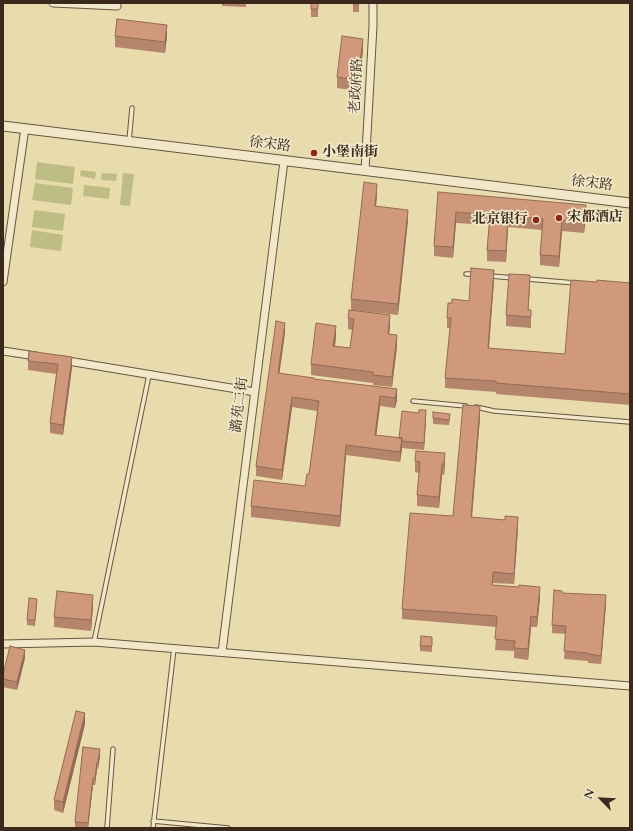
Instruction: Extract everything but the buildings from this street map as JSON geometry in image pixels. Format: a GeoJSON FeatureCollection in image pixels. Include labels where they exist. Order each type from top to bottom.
{"type":"FeatureCollection","features":[{"type":"Feature","properties":{"kind":"street"},"geometry":{"type":"LineString","coordinates":[[53,3],[117,6],[117,3]]}},
{"type":"Feature","properties":{"kind":"street","name":"老政府路"},"geometry":{"type":"LineString","coordinates":[[365,171],[373,3]]}},
{"type":"Feature","properties":{"kind":"street","name":"徐宋路"},"geometry":{"type":"LineString","coordinates":[[3,126],[630,203]]}},
{"type":"Feature","properties":{"kind":"street"},"geometry":{"type":"LineString","coordinates":[[3,282],[25,128]]}},
{"type":"Feature","properties":{"kind":"street","name":"潞苑二街"},"geometry":{"type":"LineString","coordinates":[[222,652],[284,161]]}},
{"type":"Feature","properties":{"kind":"street"},"geometry":{"type":"LineString","coordinates":[[3,351],[41,357]]}},
{"type":"Feature","properties":{"kind":"street"},"geometry":{"type":"LineString","coordinates":[[57,359],[255,392]]}},
{"type":"Feature","properties":{"kind":"street"},"geometry":{"type":"LineString","coordinates":[[3,644],[94,642],[630,686]]}},
{"type":"Feature","properties":{"kind":"lane"},"geometry":{"type":"LineString","coordinates":[[129,142],[132,108]]}},
{"type":"Feature","properties":{"kind":"lane"},"geometry":{"type":"LineString","coordinates":[[466,274],[482,275]]}},
{"type":"Feature","properties":{"kind":"lane"},"geometry":{"type":"LineString","coordinates":[[490,276],[583,284]]}},
{"type":"Feature","properties":{"kind":"lane"},"geometry":{"type":"LineString","coordinates":[[94,642],[149,374]]}},
{"type":"Feature","properties":{"kind":"lane"},"geometry":{"type":"LineString","coordinates":[[413,401],[478,407],[494,411],[630,422]]}},
{"type":"Feature","properties":{"kind":"lane"},"geometry":{"type":"LineString","coordinates":[[153,828],[174,648]]}},
{"type":"Feature","properties":{"kind":"lane"},"geometry":{"type":"LineString","coordinates":[[107,828],[114,749]]}},
{"type":"Feature","properties":{"kind":"lane"},"geometry":{"type":"LineString","coordinates":[[154,821],[228,828]]}},
{"type":"Feature","properties":{"kind":"green space"},"geometry":{"type":"Polygon","coordinates":[[[37,162],[75,167],[73,184],[35,179],[37,162]]]}},
{"type":"Feature","properties":{"kind":"green space"},"geometry":{"type":"Polygon","coordinates":[[[81,170],[96,172],[95,179],[80,176],[81,170]]]}},
{"type":"Feature","properties":{"kind":"green space"},"geometry":{"type":"Polygon","coordinates":[[[102,173],[117,174],[116,181],[101,180],[102,173]]]}},
{"type":"Feature","properties":{"kind":"green space"},"geometry":{"type":"Polygon","coordinates":[[[123,173],[134,174],[130,206],[120,205],[123,173]]]}},
{"type":"Feature","properties":{"kind":"green space"},"geometry":{"type":"Polygon","coordinates":[[[35,183],[73,188],[71,205],[32,200],[35,183]]]}},
{"type":"Feature","properties":{"kind":"green space"},"geometry":{"type":"Polygon","coordinates":[[[84,185],[110,188],[109,199],[83,196],[84,185]]]}},
{"type":"Feature","properties":{"kind":"green space"},"geometry":{"type":"Polygon","coordinates":[[[34,210],[65,214],[63,231],[32,227],[34,210]]]}},
{"type":"Feature","properties":{"kind":"green space"},"geometry":{"type":"Polygon","coordinates":[[[32,230],[63,235],[61,251],[30,247],[32,230]]]}},
{"type":"Feature","properties":{"kind":"place","name":"小堡南街"},"geometry":{"type":"Point","coordinates":[314,153]}},
{"type":"Feature","properties":{"kind":"place","name":"宋都酒店"},"geometry":{"type":"Point","coordinates":[559,218]}},
{"type":"Feature","properties":{"kind":"place","name":"北京银行"},"geometry":{"type":"Point","coordinates":[536,220]}}]}
